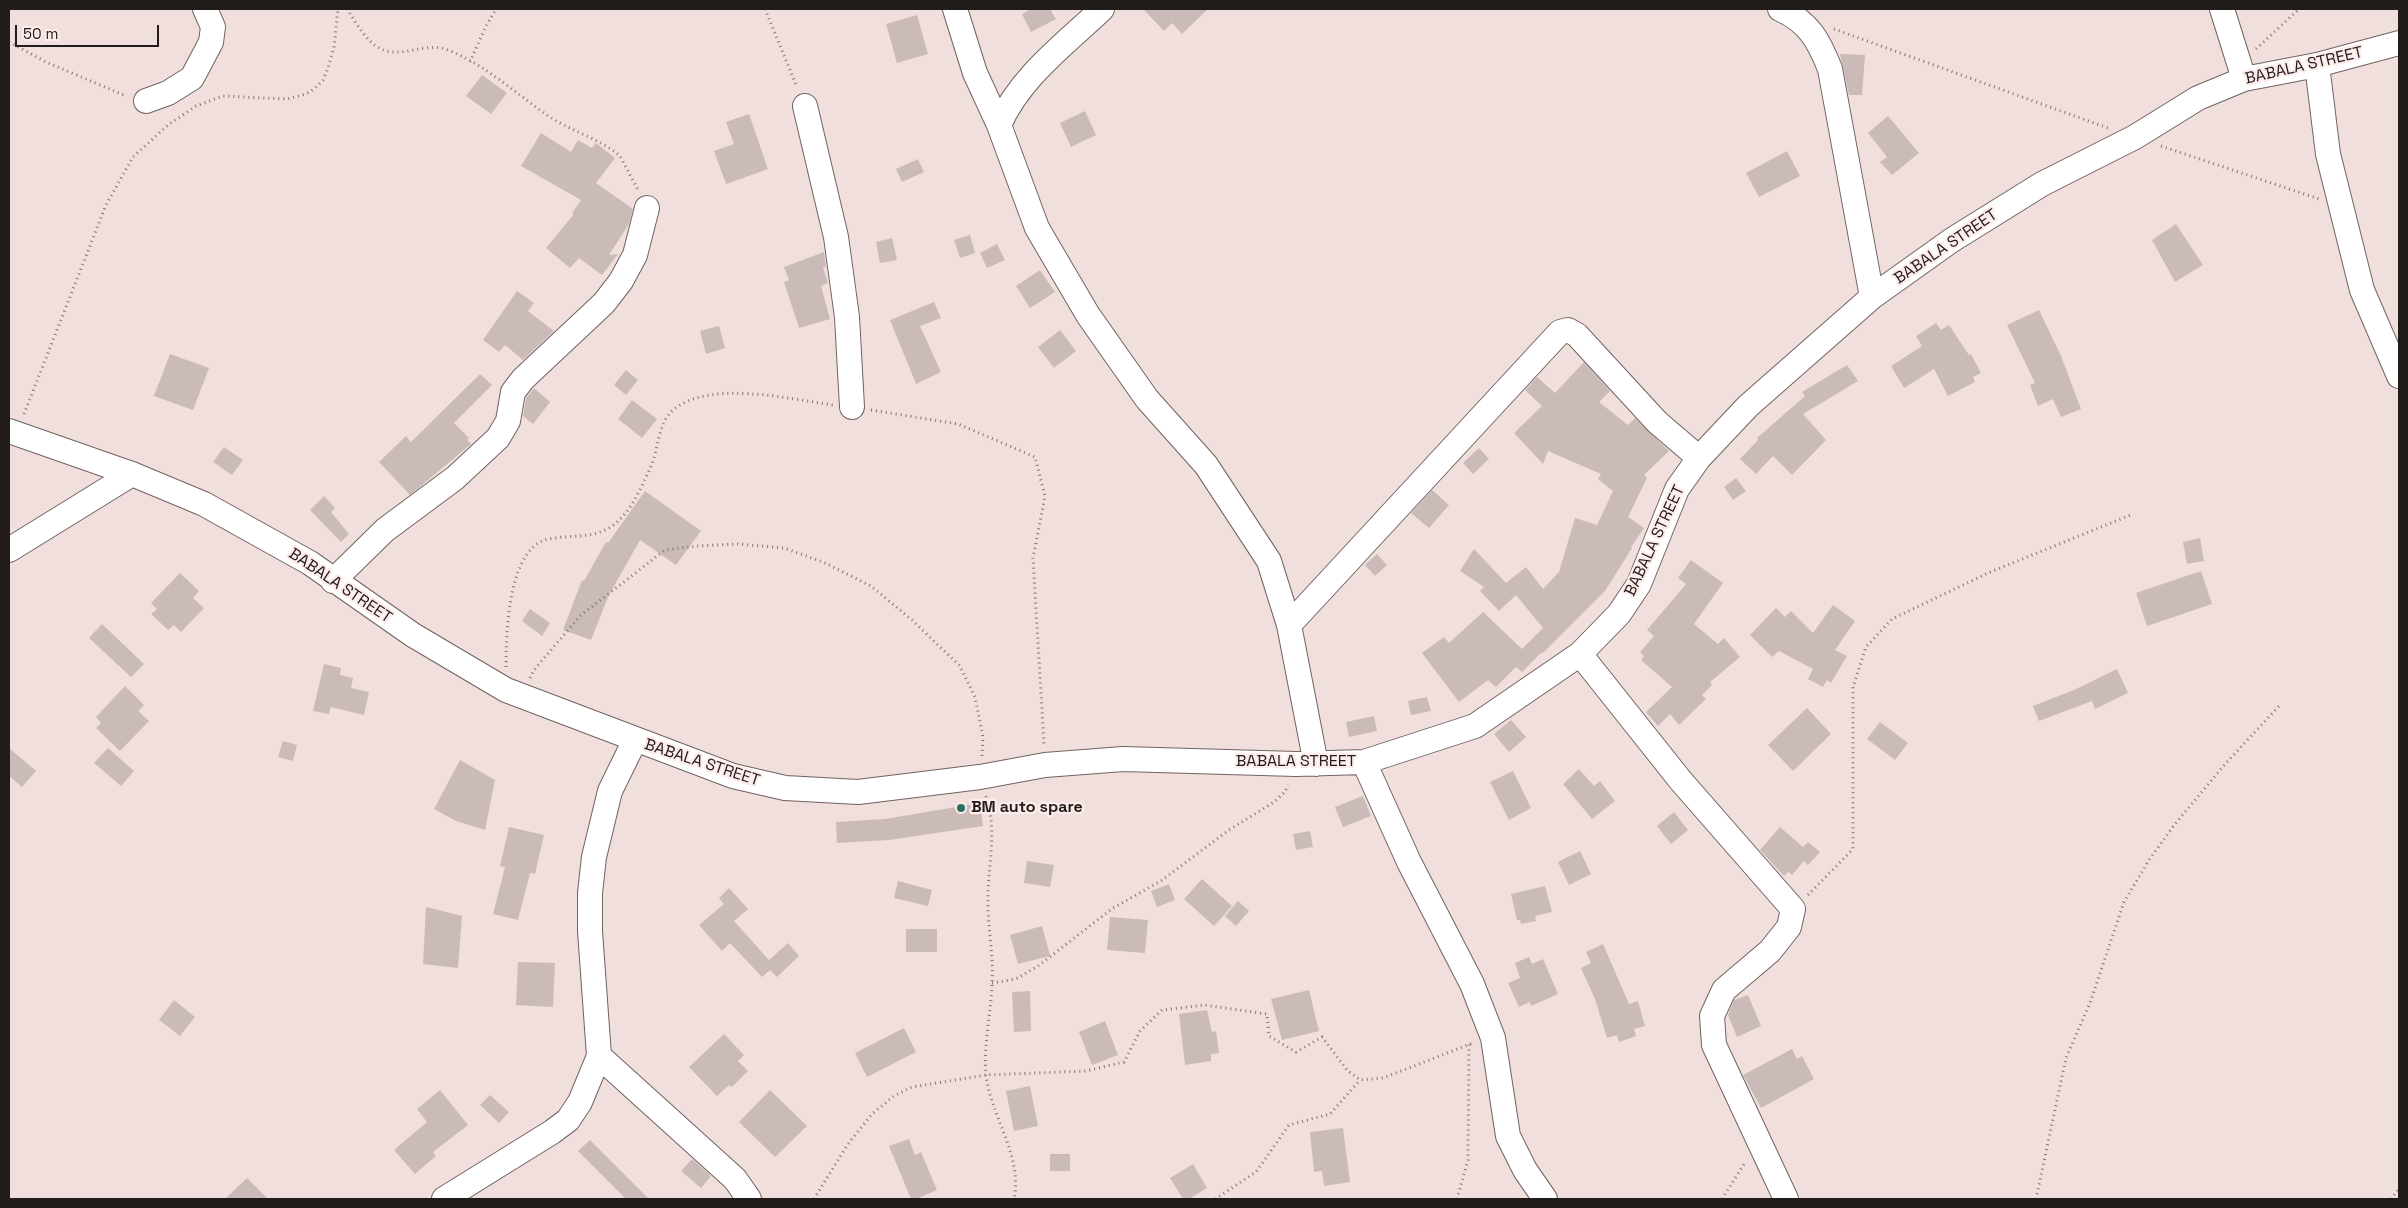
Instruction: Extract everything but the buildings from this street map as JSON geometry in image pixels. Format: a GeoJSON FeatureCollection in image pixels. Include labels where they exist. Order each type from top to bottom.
{"type":"FeatureCollection","features":[{"type":"Feature","properties":{"kind":"street"},"geometry":{"type":"LineString","coordinates":[[146,101],[168,93],[192,78],[211,42],[213,27],[205,9]]}},
{"type":"Feature","properties":{"kind":"street"},"geometry":{"type":"LineString","coordinates":[[955,9],[975,72],[999,125],[1036,228],[1088,315],[1147,399],[1206,465],[1269,561],[1289,625],[1306,764]]}},
{"type":"Feature","properties":{"kind":"street"},"geometry":{"type":"LineString","coordinates":[[999,125],[1007,105],[1025,82],[1102,9]]}},
{"type":"Feature","properties":{"kind":"street"},"geometry":{"type":"LineString","coordinates":[[1780,9],[1794,15],[1818,40],[1830,69],[1872,297]]}},
{"type":"Feature","properties":{"kind":"street"},"geometry":{"type":"LineString","coordinates":[[2222,9],[2242,72]]}},
{"type":"Feature","properties":{"kind":"street","name":"BABALA STREET"},"geometry":{"type":"LineString","coordinates":[[13,432],[132,474],[204,504],[310,563],[413,635],[513,693],[732,776],[785,788],[858,792],[980,777],[1045,765],[1123,759],[1306,764],[1364,762],[1475,726],[1580,654],[1619,614],[1639,584],[1677,490],[1699,458],[1748,406],[1872,297],[1952,240],[2034,190],[2135,137],[2242,72],[2317,65],[2399,43]]}},
{"type":"Feature","properties":{"kind":"street"},"geometry":{"type":"LineString","coordinates":[[2317,65],[2328,154],[2362,290],[2399,376]]}},
{"type":"Feature","properties":{"kind":"street"},"geometry":{"type":"LineString","coordinates":[[805,106],[836,237],[847,317],[852,407]]}},
{"type":"Feature","properties":{"kind":"street"},"geometry":{"type":"LineString","coordinates":[[334,581],[385,530],[455,478],[498,438],[508,421],[514,392],[523,379],[604,304],[621,281],[635,255],[647,208]]}},
{"type":"Feature","properties":{"kind":"street"},"geometry":{"type":"LineString","coordinates":[[1289,625],[1560,332],[1568,330],[1577,334],[1657,422],[1699,458]]}},
{"type":"Feature","properties":{"kind":"street"},"geometry":{"type":"LineString","coordinates":[[9,550],[132,474]]}},
{"type":"Feature","properties":{"kind":"street"},"geometry":{"type":"LineString","coordinates":[[1580,654],[1656,751],[1793,909],[1789,927],[1770,951],[1724,990],[1712,1016],[1714,1045],[1786,1199]]}},
{"type":"Feature","properties":{"kind":"street"},"geometry":{"type":"LineString","coordinates":[[444,1199],[491,1168],[527,1149],[568,1120],[580,1102],[599,1056],[590,931],[590,893],[594,857],[610,791],[635,740]]}},
{"type":"Feature","properties":{"kind":"street"},"geometry":{"type":"LineString","coordinates":[[1364,762],[1410,862],[1472,984],[1493,1038],[1508,1136],[1525,1170],[1545,1199]]}},
{"type":"Feature","properties":{"kind":"street"},"geometry":{"type":"LineString","coordinates":[[599,1056],[735,1179],[750,1199]]}},
{"type":"Feature","properties":{"kind":"path"},"geometry":{"type":"LineString","coordinates":[[13,432],[106,205],[133,157],[168,125],[196,106],[223,96],[287,99],[306,94],[314,89],[323,80],[328,68],[334,48],[338,9]]}},
{"type":"Feature","properties":{"kind":"path"},"geometry":{"type":"LineString","coordinates":[[347,9],[367,37],[379,48],[392,53],[434,46],[448,50],[496,76],[554,120],[614,151],[628,169],[647,208]]}},
{"type":"Feature","properties":{"kind":"path"},"geometry":{"type":"LineString","coordinates":[[470,62],[485,28],[496,9]]}},
{"type":"Feature","properties":{"kind":"path"},"geometry":{"type":"LineString","coordinates":[[765,9],[805,106]]}},
{"type":"Feature","properties":{"kind":"path"},"geometry":{"type":"LineString","coordinates":[[2242,72],[2299,9]]}},
{"type":"Feature","properties":{"kind":"path"},"geometry":{"type":"LineString","coordinates":[[1831,28],[2135,137],[2341,206]]}},
{"type":"Feature","properties":{"kind":"path"},"geometry":{"type":"LineString","coordinates":[[9,42],[46,62],[88,81],[146,101]]}},
{"type":"Feature","properties":{"kind":"path"},"geometry":{"type":"LineString","coordinates":[[513,693],[506,643],[516,575],[525,555],[534,544],[549,538],[584,537],[600,533],[615,523],[639,492],[656,454],[664,425],[670,413],[696,398],[713,394],[756,396],[852,407],[958,424],[1035,457],[1045,496],[1033,558],[1045,765]]}},
{"type":"Feature","properties":{"kind":"path"},"geometry":{"type":"LineString","coordinates":[[1793,909],[1853,849],[1853,687],[1866,647],[1892,619],[1988,573],[2133,514]]}},
{"type":"Feature","properties":{"kind":"path"},"geometry":{"type":"LineString","coordinates":[[513,693],[580,616],[665,550],[698,546],[738,544],[784,548],[823,562],[871,586],[912,620],[960,666],[976,697],[983,737],[980,777],[988,801],[993,833],[988,895],[992,983],[986,1075],[1013,1162],[1016,1187],[1014,1199]]}},
{"type":"Feature","properties":{"kind":"path"},"geometry":{"type":"LineString","coordinates":[[2036,1199],[2058,1088],[2066,1058],[2090,1003],[2124,902],[2149,860],[2176,824],[2226,763],[2281,704]]}},
{"type":"Feature","properties":{"kind":"path"},"geometry":{"type":"LineString","coordinates":[[992,983],[1016,979],[1038,966],[1113,908],[1161,881],[1230,830],[1274,802],[1285,792],[1306,764]]}},
{"type":"Feature","properties":{"kind":"path"},"geometry":{"type":"LineString","coordinates":[[814,1199],[848,1144],[872,1114],[894,1096],[912,1087],[986,1075],[1086,1071],[1124,1062],[1140,1031],[1162,1010],[1204,1005],[1267,1014],[1269,1036],[1296,1052],[1322,1037],[1346,1070],[1360,1080],[1383,1078],[1469,1044],[1493,1038]]}},
{"type":"Feature","properties":{"kind":"path"},"geometry":{"type":"LineString","coordinates":[[1456,1199],[1468,1160],[1469,1044]]}},
{"type":"Feature","properties":{"kind":"path"},"geometry":{"type":"LineString","coordinates":[[1215,1199],[1256,1172],[1289,1125],[1330,1114],[1360,1080]]}},
{"type":"Feature","properties":{"kind":"path"},"geometry":{"type":"LineString","coordinates":[[1722,1199],[1744,1166],[1757,1138]]}},
{"type":"Feature","properties":{"kind":"path"},"geometry":{"type":"LineString","coordinates":[[2391,1199],[2399,1189]]}},
{"type":"Feature","properties":{"kind":"place","name":"BM auto spare"},"geometry":{"type":"Point","coordinates":[961,808]}}]}
